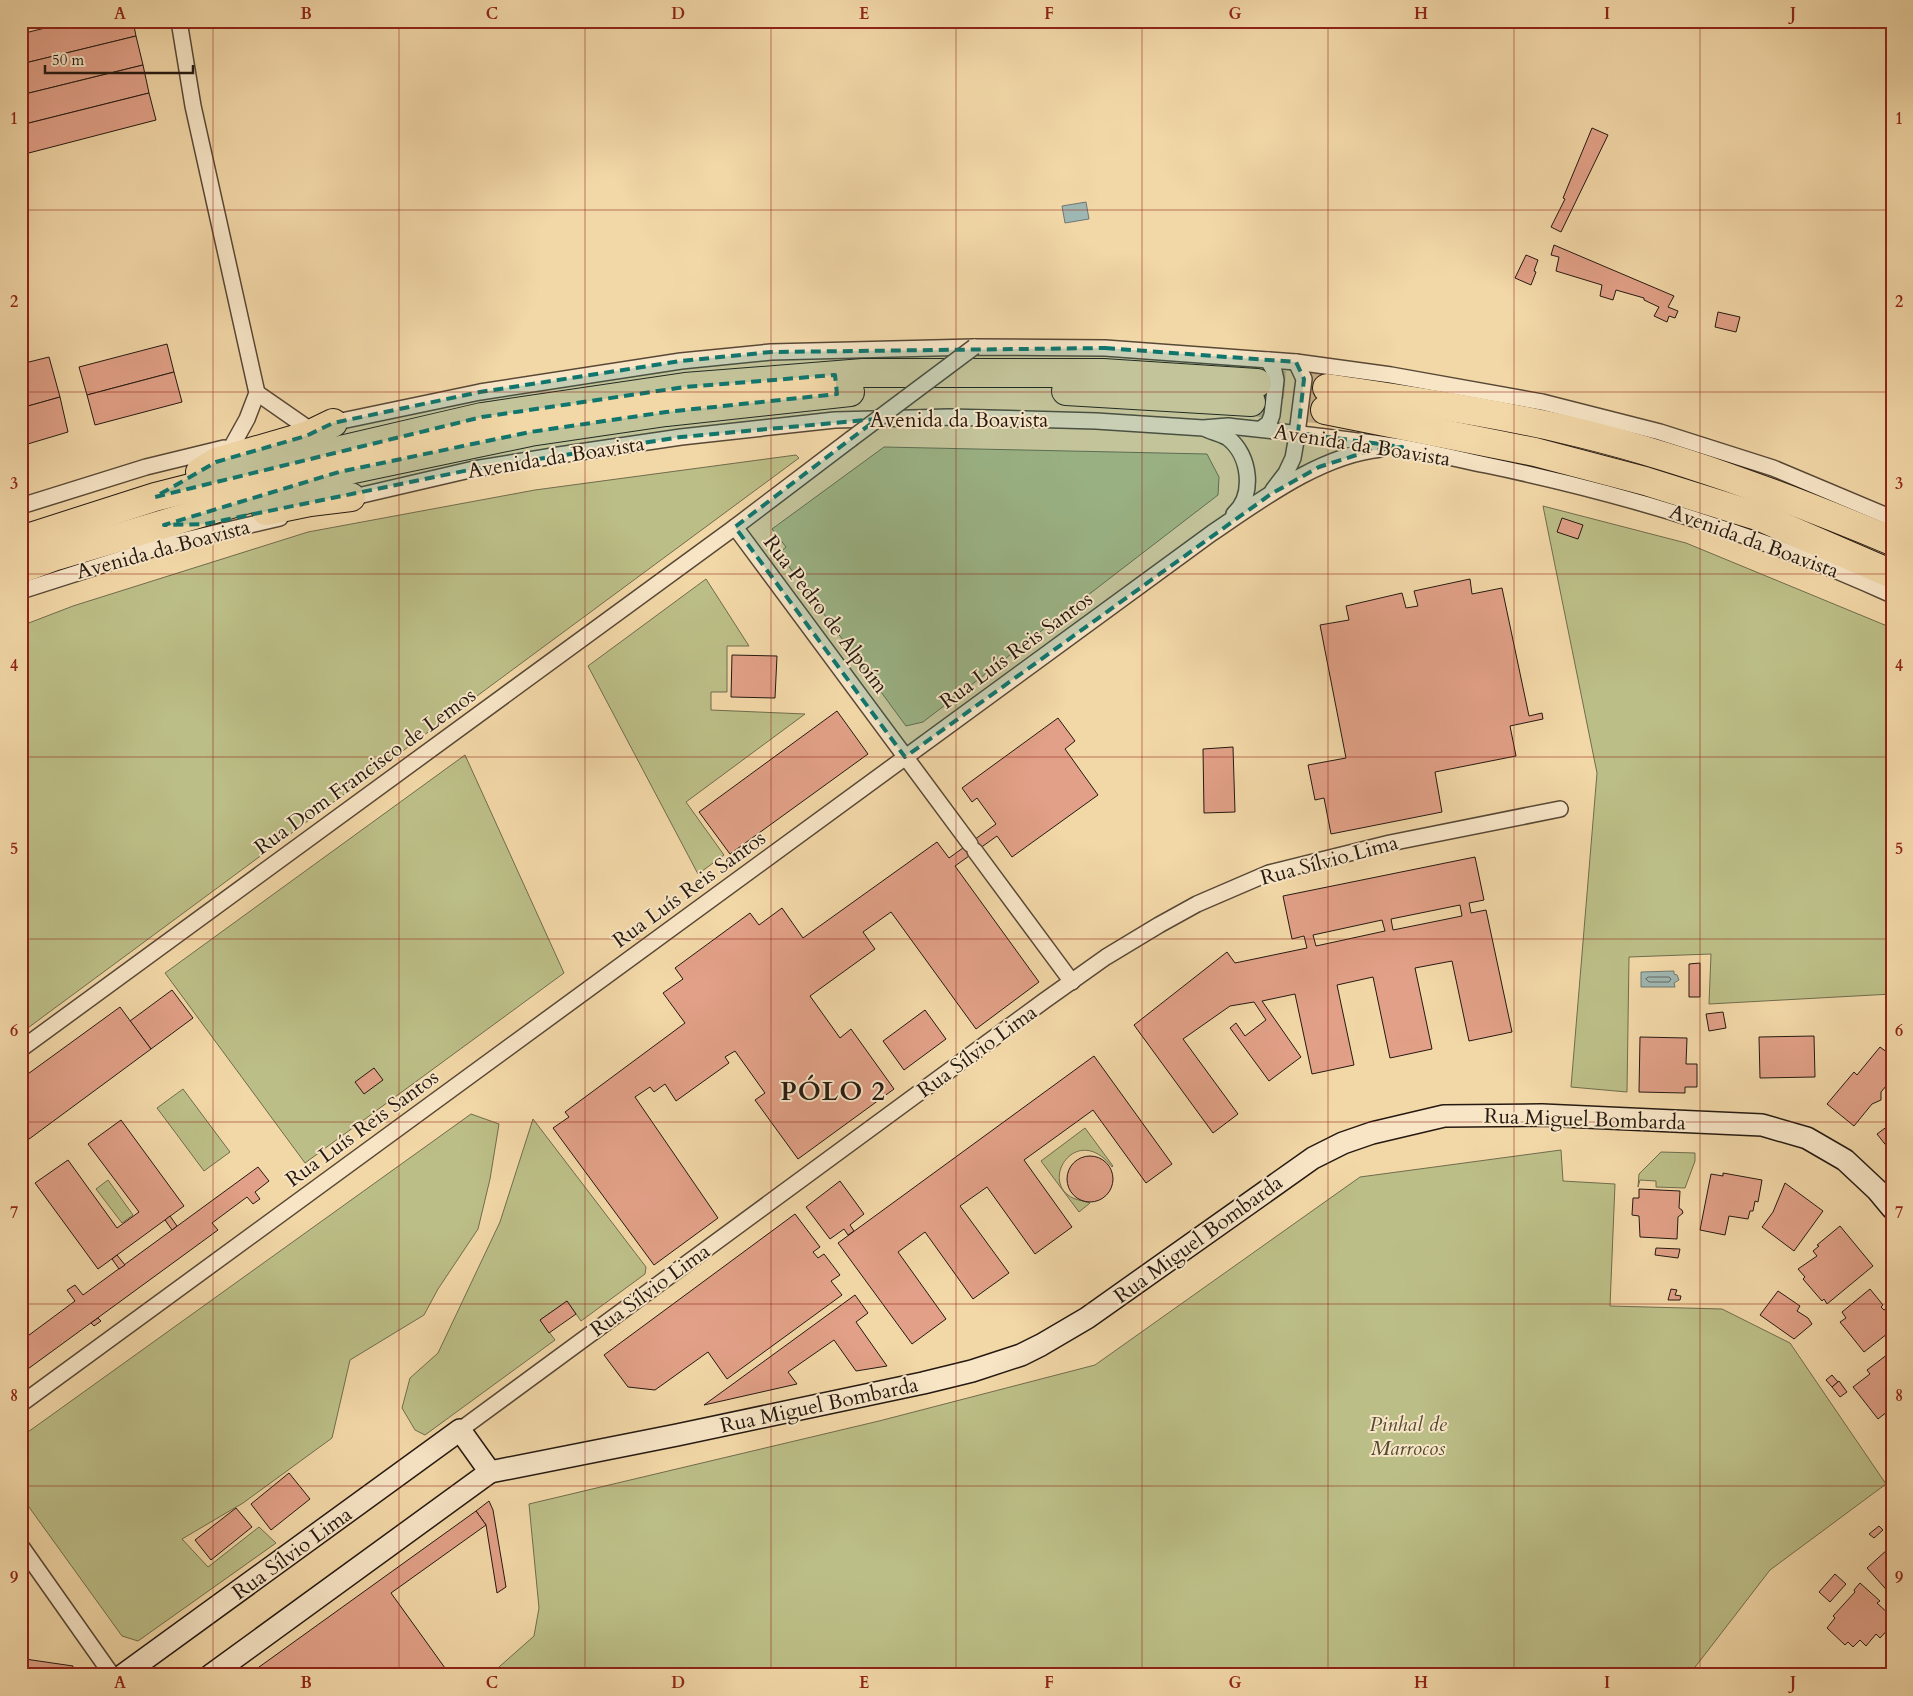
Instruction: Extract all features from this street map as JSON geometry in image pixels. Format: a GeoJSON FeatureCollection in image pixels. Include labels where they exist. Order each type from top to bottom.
{"type":"FeatureCollection","features":[{"type":"Feature","properties":{"kind":"highway","name":"Avenida da Boavista"},"geometry":{"type":"LineString","coordinates":[[21,540],[155,497],[336,451],[482,417],[685,387],[863,373],[1103,373],[1259,382]]}},
{"type":"Feature","properties":{"kind":"highway","name":"Avenida da Boavista"},"geometry":{"type":"LineString","coordinates":[[21,569],[56,556],[339,472],[530,432],[666,412],[856,392],[1001,389],[1103,392],[1259,382]]}},
{"type":"Feature","properties":{"kind":"highway","name":"Avenida da Boavista"},"geometry":{"type":"LineString","coordinates":[[1892,541],[1799,502],[1652,452],[1552,427],[1456,408],[1326,399],[1646,481],[1760,517],[1892,574]]}},
{"type":"Feature","properties":{"kind":"highway"},"geometry":{"type":"LineString","coordinates":[[155,497],[216,462],[306,436],[333,423]]}},
{"type":"Feature","properties":{"kind":"highway"},"geometry":{"type":"LineString","coordinates":[[164,525],[205,524],[310,502],[351,497]]}},
{"type":"Feature","properties":{"kind":"street"},"geometry":{"type":"LineString","coordinates":[[179,21],[194,106],[257,393],[247,419],[232,446]]}},
{"type":"Feature","properties":{"kind":"street","name":"Avenida da Boavista"},"geometry":{"type":"LineString","coordinates":[[21,506],[146,467],[306,427],[480,392],[681,361],[771,352],[974,347],[1105,348],[1259,382],[1296,362],[1391,375],[1542,402],[1660,432],[1773,468],[1892,518]]}},
{"type":"Feature","properties":{"kind":"street","name":"Rua Pedro de Alpoím"},"geometry":{"type":"LineString","coordinates":[[974,347],[735,527],[1072,982]]}},
{"type":"Feature","properties":{"kind":"street"},"geometry":{"type":"LineString","coordinates":[[1271,494],[1286,473],[1293,458],[1298,433],[1304,379],[1296,362]]}},
{"type":"Feature","properties":{"kind":"street"},"geometry":{"type":"LineString","coordinates":[[1259,382],[1274,371],[1276,380],[1272,416],[1269,423],[1261,429]]}},
{"type":"Feature","properties":{"kind":"street"},"geometry":{"type":"LineString","coordinates":[[257,393],[306,427]]}},
{"type":"Feature","properties":{"kind":"street","name":"Avenida da Boavista"},"geometry":{"type":"LineString","coordinates":[[21,591],[168,544],[312,510],[351,497],[474,469],[681,437],[835,420],[949,417],[1096,421],[1203,428],[1228,426],[1402,447],[1530,474],[1640,501],[1761,541],[1834,568],[1892,595]]}},
{"type":"Feature","properties":{"kind":"street"},"geometry":{"type":"LineString","coordinates":[[1203,428],[1227,438],[1241,453],[1248,488],[1241,508],[1212,533]]}},
{"type":"Feature","properties":{"kind":"street","name":"Rua Luís Reis Santos"},"geometry":{"type":"LineString","coordinates":[[21,1404],[1212,533],[1271,494],[1319,467],[1369,451],[1402,447]]}},
{"type":"Feature","properties":{"kind":"street","name":"Rua Dom Francisco de Lemos"},"geometry":{"type":"LineString","coordinates":[[21,1049],[735,527]]}},
{"type":"Feature","properties":{"kind":"street","name":"Rua Sílvio Lima"},"geometry":{"type":"LineString","coordinates":[[124,1675],[1106,957],[1197,904],[1269,873],[1390,843],[1560,809]]}},
{"type":"Feature","properties":{"kind":"street","name":"Rua Miguel Bombarda"},"geometry":{"type":"LineString","coordinates":[[490,1472],[923,1383],[972,1371],[1021,1355],[1087,1318],[1313,1158],[1343,1143],[1372,1133],[1444,1116],[1542,1115],[1762,1125],[1807,1138],[1845,1160],[1877,1190],[1892,1208]]}},
{"type":"Feature","properties":{"kind":"street"},"geometry":{"type":"LineString","coordinates":[[211,1675],[490,1472],[460,1430]]}},
{"type":"Feature","properties":{"kind":"street"},"geometry":{"type":"LineString","coordinates":[[21,1546],[112,1675]]}},
{"type":"Feature","properties":{"kind":"highlighted area"},"geometry":{"type":"Polygon","coordinates":[[[1105,348],[1296,362],[1304,379],[1298,433],[1402,447],[1369,451],[1319,467],[1271,494],[905,757],[735,527],[877,419],[681,437],[474,469],[205,524],[164,525],[339,472],[530,432],[666,412],[837,394],[835,375],[685,387],[482,417],[155,497],[216,462],[306,436],[333,423],[480,392],[681,361],[771,352],[1105,348]]]}},
{"type":"Feature","properties":{"kind":"green space"},"geometry":{"type":"Polygon","coordinates":[[[884,447],[1207,454],[1219,477],[1218,495],[923,722],[906,726],[779,553],[786,547],[772,529],[884,447]]]}},
{"type":"Feature","properties":{"kind":"green space"},"geometry":{"type":"Polygon","coordinates":[[[796,455],[799,458],[21,1033],[21,626],[73,606],[308,532],[535,490],[796,455]]]}},
{"type":"Feature","properties":{"kind":"green space"},"geometry":{"type":"Polygon","coordinates":[[[1543,506],[1686,543],[1892,628],[1892,994],[1709,1004],[1711,954],[1629,957],[1627,1092],[1571,1087],[1597,773],[1543,506]]]}},
{"type":"Feature","properties":{"kind":"green space"},"geometry":{"type":"Polygon","coordinates":[[[706,579],[749,646],[727,646],[727,692],[711,692],[711,710],[805,714],[686,802],[724,855],[698,874],[588,666],[706,579]]]}},
{"type":"Feature","properties":{"kind":"green space"},"geometry":{"type":"Polygon","coordinates":[[[465,755],[564,973],[305,1163],[165,973],[465,755]]]}},
{"type":"Feature","properties":{"kind":"green space"},"geometry":{"type":"Polygon","coordinates":[[[183,1089],[230,1152],[204,1171],[157,1108],[183,1089]]]}},
{"type":"Feature","properties":{"kind":"green space"},"geometry":{"type":"Polygon","coordinates":[[[471,1114],[499,1124],[490,1179],[478,1229],[438,1289],[424,1315],[350,1360],[332,1438],[243,1503],[182,1539],[208,1567],[259,1527],[276,1543],[138,1641],[122,1636],[21,1496],[21,1437],[471,1114]]]}},
{"type":"Feature","properties":{"kind":"green space"},"geometry":{"type":"Polygon","coordinates":[[[533,1119],[646,1267],[645,1274],[581,1321],[567,1301],[540,1320],[555,1340],[425,1435],[415,1430],[402,1408],[410,1378],[438,1353],[500,1222],[533,1119]]]}},
{"type":"Feature","properties":{"kind":"green space"},"geometry":{"type":"Polygon","coordinates":[[[1085,1128],[1113,1166],[1100,1155],[1088,1150],[1077,1152],[1068,1157],[1062,1166],[1059,1176],[1061,1186],[1070,1197],[1090,1203],[1079,1212],[1041,1161],[1085,1128]]]}},
{"type":"Feature","properties":{"kind":"green space","name":"Pinhal de Marrocos"},"geometry":{"type":"Polygon","coordinates":[[[1561,1150],[1563,1181],[1615,1184],[1610,1306],[1722,1309],[1790,1343],[1886,1484],[1770,1570],[1689,1675],[490,1675],[534,1636],[539,1608],[529,1504],[879,1421],[1095,1365],[1360,1177],[1561,1150]]]}},
{"type":"Feature","properties":{"kind":"green space"},"geometry":{"type":"Polygon","coordinates":[[[1661,1152],[1695,1153],[1695,1161],[1685,1188],[1656,1187],[1656,1181],[1640,1180],[1638,1187],[1639,1174],[1661,1152]]]}},
{"type":"Feature","properties":{"kind":"green space"},"geometry":{"type":"Polygon","coordinates":[[[108,1180],[133,1215],[122,1223],[96,1189],[108,1180]]]}},
{"type":"Feature","properties":{"kind":"water"},"geometry":{"type":"Polygon","coordinates":[[[1086,202],[1089,219],[1065,223],[1062,206],[1086,202]]]}},
{"type":"Feature","properties":{"kind":"water"},"geometry":{"type":"Polygon","coordinates":[[[1674,971],[1679,980],[1674,983],[1675,987],[1641,987],[1641,972],[1674,971]]]}},
{"type":"Feature","properties":{"kind":"building"},"geometry":{"type":"Polygon","coordinates":[[[73,21],[133,21],[136,36],[21,64],[21,34],[73,21]]]}},
{"type":"Feature","properties":{"kind":"building"},"geometry":{"type":"Polygon","coordinates":[[[136,36],[143,65],[21,95],[21,64],[136,36]]]}},
{"type":"Feature","properties":{"kind":"building"},"geometry":{"type":"Polygon","coordinates":[[[143,65],[149,93],[21,125],[21,95],[143,65]]]}},
{"type":"Feature","properties":{"kind":"building"},"geometry":{"type":"Polygon","coordinates":[[[149,93],[156,120],[21,155],[21,125],[149,93]]]}},
{"type":"Feature","properties":{"kind":"building"},"geometry":{"type":"Polygon","coordinates":[[[1592,128],[1608,135],[1561,232],[1551,227],[1565,199],[1563,198],[1592,128]]]}},
{"type":"Feature","properties":{"kind":"building"},"geometry":{"type":"Polygon","coordinates":[[[1554,245],[1674,296],[1668,307],[1678,311],[1675,318],[1669,316],[1667,322],[1654,316],[1659,307],[1644,300],[1644,298],[1616,290],[1613,300],[1600,296],[1602,285],[1556,271],[1559,257],[1551,255],[1554,245]]]}},
{"type":"Feature","properties":{"kind":"building"},"geometry":{"type":"Polygon","coordinates":[[[1526,255],[1538,260],[1531,285],[1515,278],[1526,255]]]}},
{"type":"Feature","properties":{"kind":"building"},"geometry":{"type":"Polygon","coordinates":[[[1718,312],[1740,317],[1736,332],[1715,327],[1718,312]]]}},
{"type":"Feature","properties":{"kind":"building"},"geometry":{"type":"Polygon","coordinates":[[[167,344],[174,372],[87,395],[79,367],[167,344]]]}},
{"type":"Feature","properties":{"kind":"building"},"geometry":{"type":"Polygon","coordinates":[[[49,357],[60,397],[21,408],[21,364],[49,357]]]}},
{"type":"Feature","properties":{"kind":"building"},"geometry":{"type":"Polygon","coordinates":[[[174,372],[182,402],[95,425],[87,395],[174,372]]]}},
{"type":"Feature","properties":{"kind":"building"},"geometry":{"type":"Polygon","coordinates":[[[60,397],[68,432],[21,446],[21,408],[60,397]]]}},
{"type":"Feature","properties":{"kind":"building"},"geometry":{"type":"Polygon","coordinates":[[[1562,518],[1583,525],[1578,539],[1557,532],[1562,518]]]}},
{"type":"Feature","properties":{"kind":"building"},"geometry":{"type":"Polygon","coordinates":[[[1470,579],[1472,594],[1502,588],[1529,716],[1542,713],[1543,719],[1510,726],[1516,756],[1435,772],[1442,812],[1331,834],[1324,798],[1315,800],[1308,765],[1346,758],[1320,625],[1349,620],[1346,606],[1402,593],[1406,608],[1418,606],[1414,591],[1470,579]]]}},
{"type":"Feature","properties":{"kind":"building"},"geometry":{"type":"Polygon","coordinates":[[[732,655],[777,656],[775,698],[731,697],[732,655]]]}},
{"type":"Feature","properties":{"kind":"building"},"geometry":{"type":"Polygon","coordinates":[[[837,711],[868,754],[730,854],[699,812],[837,711]]]}},
{"type":"Feature","properties":{"kind":"building"},"geometry":{"type":"Polygon","coordinates":[[[1058,718],[1075,741],[1065,749],[1098,795],[1012,857],[997,836],[955,866],[1039,982],[976,1029],[891,912],[863,932],[875,949],[810,996],[840,1038],[851,1029],[894,1089],[798,1159],[755,1100],[765,1093],[735,1051],[725,1057],[729,1063],[676,1101],[665,1084],[654,1092],[650,1087],[635,1097],[718,1218],[654,1265],[553,1128],[569,1117],[565,1112],[685,1023],[663,993],[683,979],[675,968],[750,913],[759,925],[782,908],[803,938],[937,842],[949,858],[996,824],[977,798],[972,802],[962,788],[1058,718]]]}},
{"type":"Feature","properties":{"kind":"building"},"geometry":{"type":"Polygon","coordinates":[[[1233,747],[1235,812],[1204,813],[1203,749],[1233,747]]]}},
{"type":"Feature","properties":{"kind":"building"},"geometry":{"type":"Polygon","coordinates":[[[1475,857],[1484,900],[1469,903],[1471,913],[1486,910],[1512,1032],[1469,1041],[1452,961],[1415,968],[1432,1049],[1390,1058],[1373,977],[1337,985],[1354,1065],[1312,1074],[1295,994],[1262,1001],[1301,1057],[1269,1081],[1230,1028],[1236,1023],[1245,1036],[1266,1020],[1254,1002],[1230,1006],[1183,1039],[1238,1114],[1213,1133],[1134,1025],[1227,952],[1235,963],[1307,948],[1304,936],[1292,939],[1283,896],[1475,857]],[[1460,905],[1391,919],[1393,930],[1462,916],[1460,905]],[[1382,920],[1313,935],[1316,946],[1385,931],[1382,920]]]}},
{"type":"Feature","properties":{"kind":"building"},"geometry":{"type":"Polygon","coordinates":[[[1700,963],[1700,997],[1689,997],[1689,964],[1700,963]]]}},
{"type":"Feature","properties":{"kind":"building"},"geometry":{"type":"Polygon","coordinates":[[[172,990],[193,1018],[151,1049],[130,1021],[172,990]]]}},
{"type":"Feature","properties":{"kind":"building"},"geometry":{"type":"Polygon","coordinates":[[[120,1007],[151,1049],[21,1145],[21,1079],[120,1007]]]}},
{"type":"Feature","properties":{"kind":"building"},"geometry":{"type":"Polygon","coordinates":[[[925,1010],[946,1039],[904,1070],[883,1041],[925,1010]]]}},
{"type":"Feature","properties":{"kind":"building"},"geometry":{"type":"Polygon","coordinates":[[[1723,1012],[1726,1028],[1709,1031],[1706,1014],[1723,1012]]]}},
{"type":"Feature","properties":{"kind":"building"},"geometry":{"type":"Polygon","coordinates":[[[1814,1036],[1815,1077],[1760,1078],[1759,1037],[1814,1036]]]}},
{"type":"Feature","properties":{"kind":"building"},"geometry":{"type":"Polygon","coordinates":[[[1640,1037],[1687,1038],[1686,1064],[1697,1064],[1697,1087],[1685,1087],[1685,1093],[1639,1092],[1640,1037]]]}},
{"type":"Feature","properties":{"kind":"building"},"geometry":{"type":"Polygon","coordinates":[[[1880,1047],[1892,1056],[1892,1079],[1881,1092],[1881,1100],[1872,1104],[1854,1126],[1827,1104],[1854,1072],[1857,1075],[1880,1047]]]}},
{"type":"Feature","properties":{"kind":"building"},"geometry":{"type":"Polygon","coordinates":[[[1094,1056],[1172,1164],[1146,1183],[1093,1110],[1024,1160],[1072,1227],[1035,1254],[987,1187],[960,1206],[1009,1273],[973,1299],[925,1232],[898,1252],[946,1319],[912,1344],[838,1243],[1094,1056]]]}},
{"type":"Feature","properties":{"kind":"building"},"geometry":{"type":"Polygon","coordinates":[[[374,1068],[383,1080],[364,1094],[355,1082],[374,1068]]]}},
{"type":"Feature","properties":{"kind":"building"},"geometry":{"type":"Polygon","coordinates":[[[121,1120],[184,1206],[98,1269],[35,1183],[68,1160],[117,1228],[139,1212],[88,1144],[121,1120]]]}},
{"type":"Feature","properties":{"kind":"building"},"geometry":{"type":"Polygon","coordinates":[[[1892,1123],[1892,1153],[1877,1134],[1892,1123]]]}},
{"type":"Feature","properties":{"kind":"building"},"geometry":{"type":"Polygon","coordinates":[[[1090,1156],[1103,1160],[1109,1166],[1113,1179],[1109,1192],[1103,1198],[1090,1202],[1077,1198],[1071,1192],[1067,1179],[1071,1166],[1077,1160],[1090,1156]]]}},
{"type":"Feature","properties":{"kind":"building"},"geometry":{"type":"Polygon","coordinates":[[[258,1167],[269,1181],[255,1192],[260,1199],[253,1204],[247,1197],[212,1223],[218,1230],[21,1374],[21,1341],[75,1301],[67,1290],[75,1285],[83,1295],[258,1167]]]}},
{"type":"Feature","properties":{"kind":"building"},"geometry":{"type":"Polygon","coordinates":[[[1723,1173],[1762,1180],[1758,1202],[1755,1201],[1753,1211],[1750,1211],[1748,1219],[1729,1216],[1725,1235],[1700,1230],[1711,1174],[1723,1176],[1723,1173]]]}},
{"type":"Feature","properties":{"kind":"building"},"geometry":{"type":"Polygon","coordinates":[[[840,1181],[864,1214],[850,1225],[854,1231],[848,1235],[844,1229],[830,1239],[806,1207],[840,1181]]]}},
{"type":"Feature","properties":{"kind":"building"},"geometry":{"type":"Polygon","coordinates":[[[1785,1183],[1823,1211],[1794,1251],[1762,1227],[1773,1212],[1785,1183]]]}},
{"type":"Feature","properties":{"kind":"building"},"geometry":{"type":"Polygon","coordinates":[[[1639,1189],[1680,1191],[1679,1208],[1683,1213],[1678,1217],[1677,1239],[1640,1237],[1639,1216],[1632,1215],[1633,1198],[1639,1198],[1639,1189]]]}},
{"type":"Feature","properties":{"kind":"building"},"geometry":{"type":"Polygon","coordinates":[[[795,1214],[820,1247],[813,1252],[818,1258],[824,1254],[840,1275],[831,1281],[842,1295],[727,1379],[708,1352],[655,1390],[628,1387],[604,1355],[795,1214]]]}},
{"type":"Feature","properties":{"kind":"building"},"geometry":{"type":"Polygon","coordinates":[[[170,1216],[177,1226],[172,1230],[165,1220],[170,1216]]]}},
{"type":"Feature","properties":{"kind":"building"},"geometry":{"type":"Polygon","coordinates":[[[1840,1226],[1873,1266],[1827,1304],[1824,1299],[1822,1301],[1803,1279],[1805,1277],[1798,1269],[1817,1256],[1813,1251],[1819,1246],[1817,1245],[1840,1226]]]}},
{"type":"Feature","properties":{"kind":"building"},"geometry":{"type":"Polygon","coordinates":[[[1656,1248],[1680,1249],[1678,1258],[1655,1255],[1656,1248]]]}},
{"type":"Feature","properties":{"kind":"building"},"geometry":{"type":"Polygon","coordinates":[[[117,1255],[125,1265],[119,1269],[112,1259],[117,1255]]]}},
{"type":"Feature","properties":{"kind":"building"},"geometry":{"type":"Polygon","coordinates":[[[1671,1289],[1677,1290],[1675,1295],[1681,1296],[1680,1300],[1668,1300],[1671,1289]]]}},
{"type":"Feature","properties":{"kind":"building"},"geometry":{"type":"Polygon","coordinates":[[[1870,1289],[1883,1305],[1881,1307],[1884,1310],[1888,1307],[1892,1312],[1892,1330],[1864,1352],[1840,1322],[1846,1318],[1842,1312],[1870,1289]]]}},
{"type":"Feature","properties":{"kind":"building"},"geometry":{"type":"Polygon","coordinates":[[[1778,1291],[1800,1306],[1797,1311],[1808,1318],[1812,1324],[1794,1339],[1760,1315],[1778,1291]]]}},
{"type":"Feature","properties":{"kind":"building"},"geometry":{"type":"Polygon","coordinates":[[[855,1295],[868,1313],[856,1322],[887,1366],[856,1371],[834,1340],[788,1372],[797,1384],[704,1405],[855,1295]]]}},
{"type":"Feature","properties":{"kind":"building"},"geometry":{"type":"Polygon","coordinates":[[[567,1301],[576,1314],[549,1333],[540,1320],[567,1301]]]}},
{"type":"Feature","properties":{"kind":"building"},"geometry":{"type":"Polygon","coordinates":[[[98,1318],[101,1321],[94,1326],[91,1323],[98,1318]]]}},
{"type":"Feature","properties":{"kind":"building"},"geometry":{"type":"Polygon","coordinates":[[[1892,1351],[1892,1408],[1878,1419],[1853,1387],[1870,1374],[1867,1370],[1892,1351]]]}},
{"type":"Feature","properties":{"kind":"building"},"geometry":{"type":"Polygon","coordinates":[[[1832,1375],[1838,1382],[1832,1387],[1826,1380],[1832,1375]]]}},
{"type":"Feature","properties":{"kind":"building"},"geometry":{"type":"Polygon","coordinates":[[[1839,1381],[1847,1392],[1840,1397],[1832,1387],[1839,1381]]]}},
{"type":"Feature","properties":{"kind":"building"},"geometry":{"type":"Polygon","coordinates":[[[289,1473],[310,1499],[271,1530],[251,1504],[289,1473]]]}},
{"type":"Feature","properties":{"kind":"building"},"geometry":{"type":"Polygon","coordinates":[[[489,1501],[493,1510],[506,1587],[497,1593],[486,1525],[476,1511],[489,1501]]]}},
{"type":"Feature","properties":{"kind":"building"},"geometry":{"type":"Polygon","coordinates":[[[236,1508],[252,1527],[211,1560],[195,1540],[236,1508]]]}},
{"type":"Feature","properties":{"kind":"building"},"geometry":{"type":"Polygon","coordinates":[[[476,1511],[486,1525],[391,1593],[445,1668],[436,1675],[248,1675],[476,1511]]]}},
{"type":"Feature","properties":{"kind":"building"},"geometry":{"type":"Polygon","coordinates":[[[1879,1526],[1883,1530],[1874,1538],[1869,1534],[1879,1526]]]}},
{"type":"Feature","properties":{"kind":"building"},"geometry":{"type":"Polygon","coordinates":[[[1888,1549],[1892,1549],[1892,1596],[1867,1568],[1888,1549]]]}},
{"type":"Feature","properties":{"kind":"building"},"geometry":{"type":"Polygon","coordinates":[[[1835,1574],[1846,1584],[1830,1602],[1819,1592],[1835,1574]]]}},
{"type":"Feature","properties":{"kind":"building"},"geometry":{"type":"Polygon","coordinates":[[[1860,1583],[1880,1601],[1877,1603],[1892,1617],[1892,1625],[1880,1638],[1876,1634],[1866,1646],[1860,1640],[1853,1647],[1848,1642],[1845,1645],[1827,1628],[1835,1618],[1833,1616],[1855,1592],[1854,1590],[1860,1583]]]}},
{"type":"Feature","properties":{"kind":"building"},"geometry":{"type":"Polygon","coordinates":[[[21,1651],[26,1652],[25,1659],[73,1666],[72,1675],[21,1675],[21,1651]]]}},
{"type":"Feature","properties":{"kind":"tunnel"},"geometry":{"type":"LineString","coordinates":[[1257,383],[1327,388]]}},
{"type":"Feature","properties":{"kind":"tunnel"},"geometry":{"type":"LineString","coordinates":[[1251,402],[1325,410]]}},
{"type":"Feature","properties":{"kind":"district","name":"PÓLO 2"},"geometry":{"type":"Point","coordinates":[833,1091]}}]}
